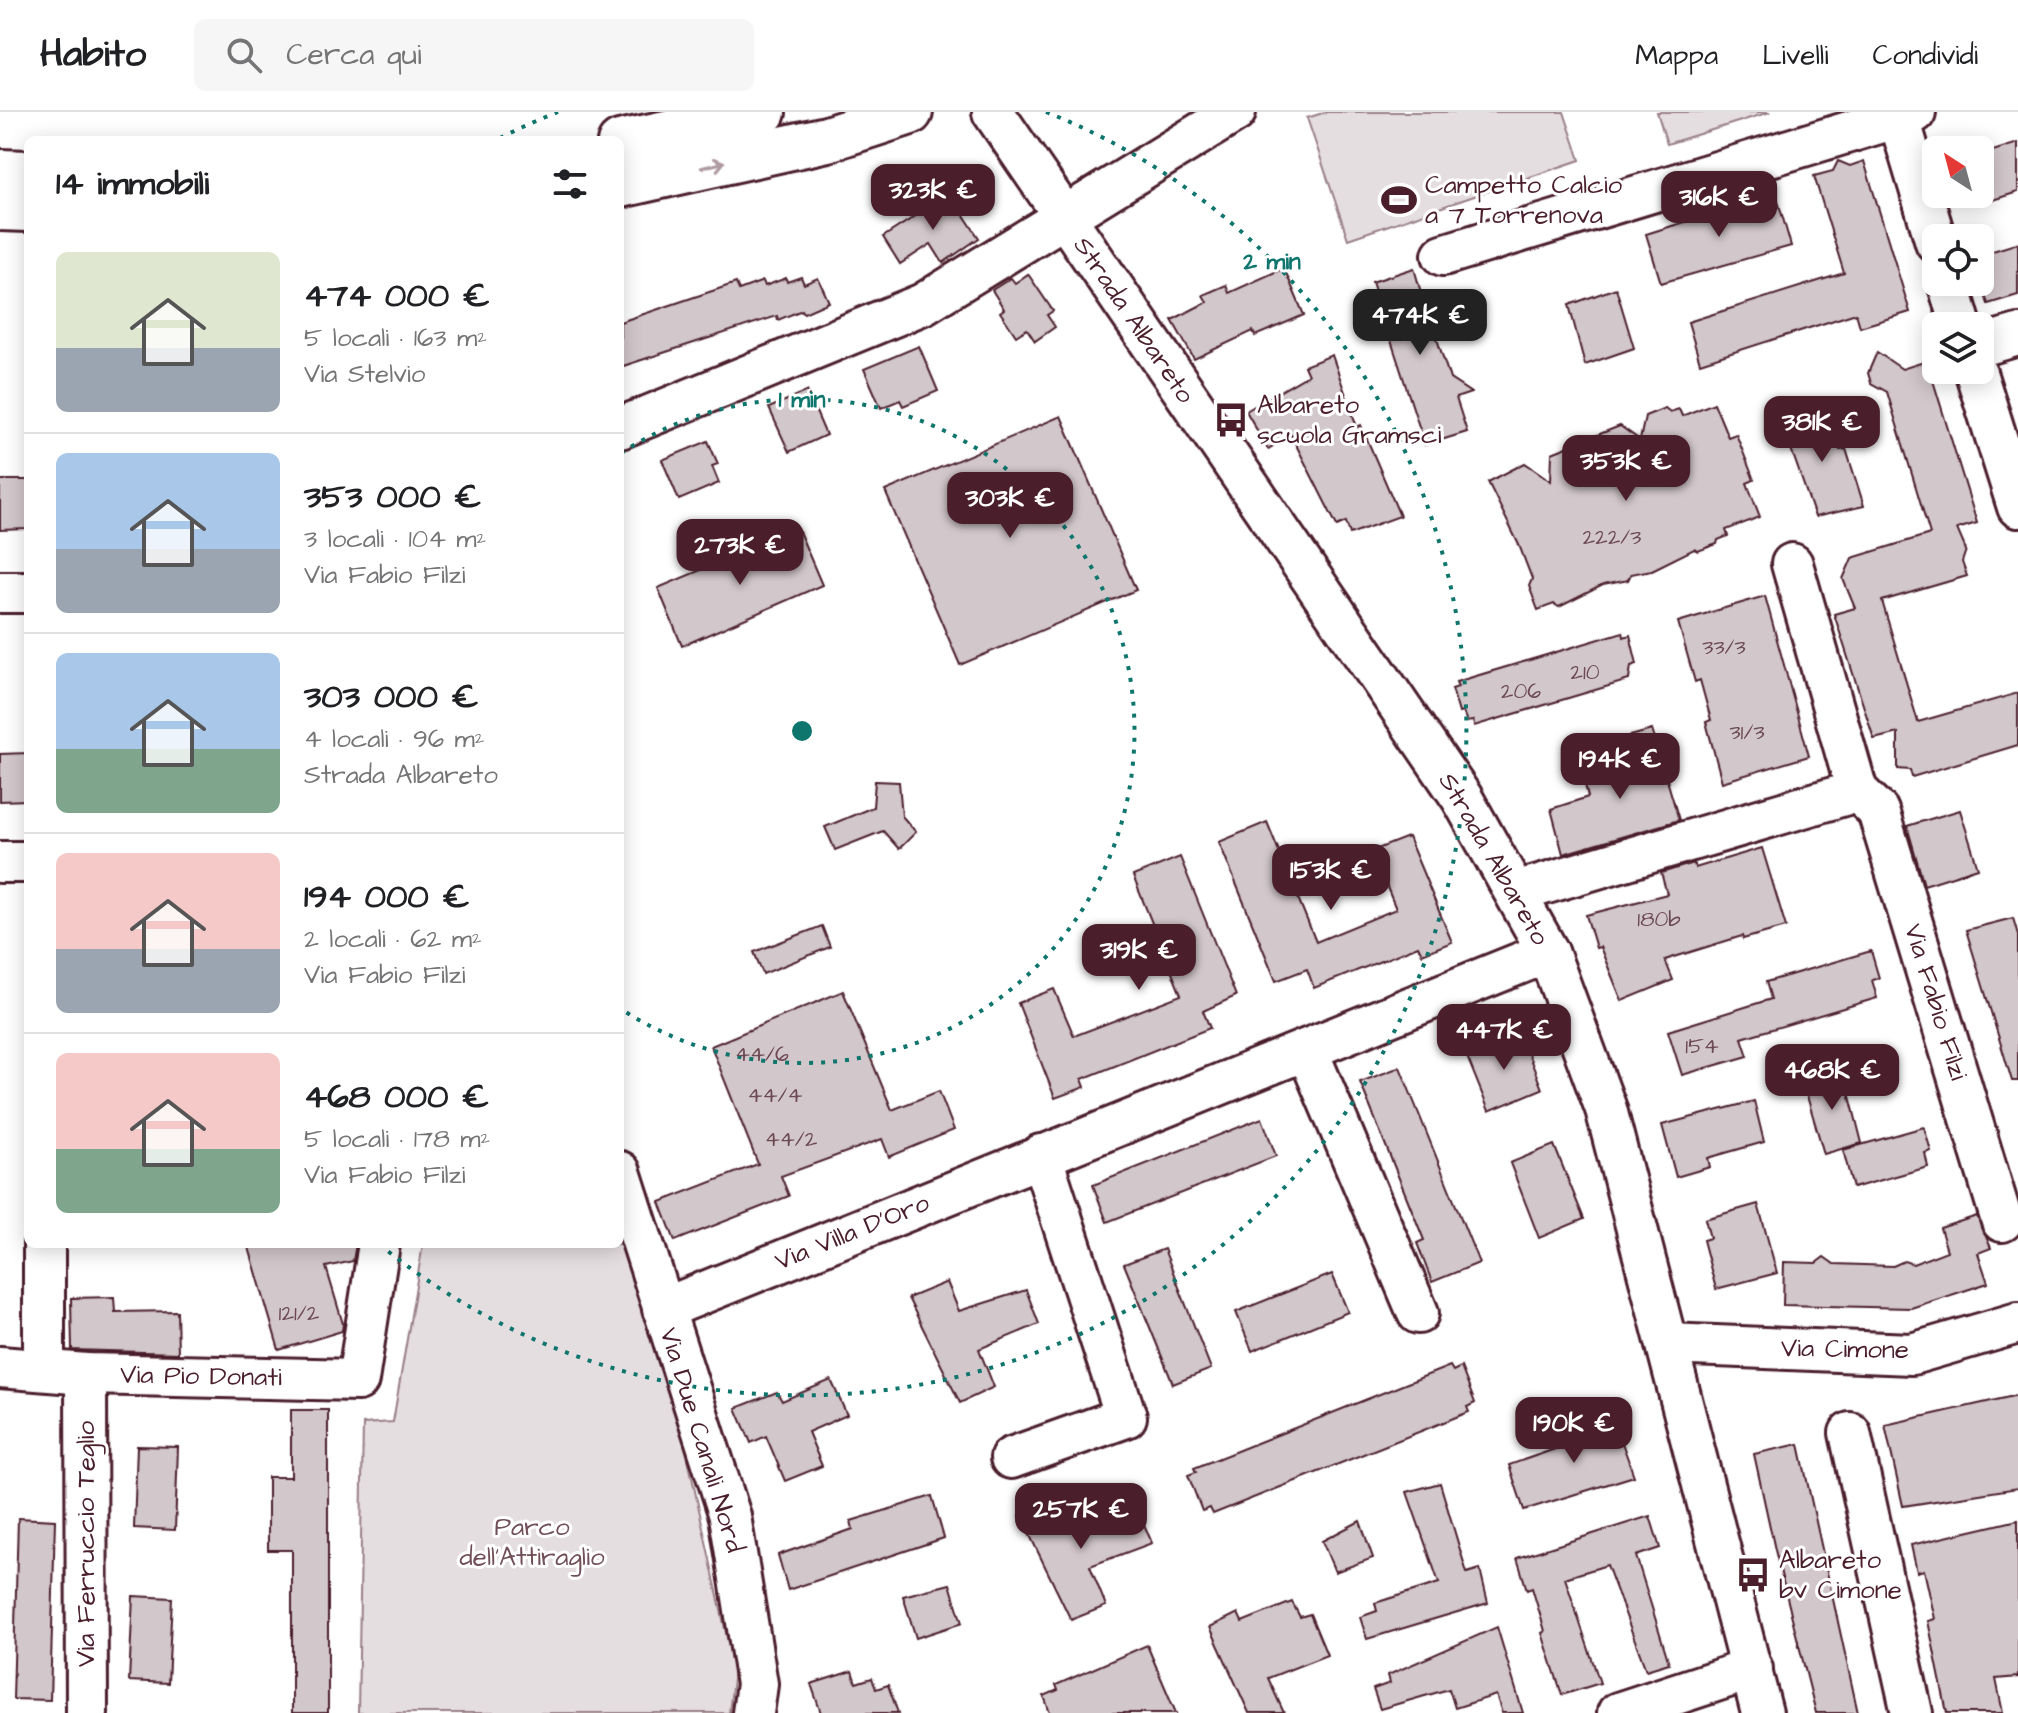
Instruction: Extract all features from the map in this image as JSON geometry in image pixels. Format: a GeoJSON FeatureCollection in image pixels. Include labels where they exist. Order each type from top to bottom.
{"type":"FeatureCollection","features":[{"type":"Feature","properties":{"kind":"highway"},"geometry":{"type":"LineString","coordinates":[[633,141],[763,112]]}},
{"type":"Feature","properties":{"kind":"highway"},"geometry":{"type":"LineString","coordinates":[[629,184],[827,139],[910,112]]}},
{"type":"Feature","properties":{"kind":"highway"},"geometry":{"type":"LineString","coordinates":[[0,172],[24,173]]}},
{"type":"Feature","properties":{"kind":"highway"},"geometry":{"type":"LineString","coordinates":[[0,208],[24,209]]}},
{"type":"Feature","properties":{"kind":"street","name":"Strada Albareto"},"geometry":{"type":"LineString","coordinates":[[993,112],[1462,798],[1548,952],[1606,1109],[1762,1713]]}},
{"type":"Feature","properties":{"kind":"street"},"geometry":{"type":"LineString","coordinates":[[624,426],[923,304],[1235,112]]}},
{"type":"Feature","properties":{"kind":"street"},"geometry":{"type":"LineString","coordinates":[[1443,255],[1903,114],[1931,224]]}},
{"type":"Feature","properties":{"kind":"street"},"geometry":{"type":"LineString","coordinates":[[1994,342],[2018,335]]}},
{"type":"Feature","properties":{"kind":"street"},"geometry":{"type":"LineString","coordinates":[[1979,384],[2018,507]]}},
{"type":"Feature","properties":{"kind":"street","name":"Via Fabio Filzi"},"geometry":{"type":"LineString","coordinates":[[1792,564],[1857,791],[1878,811],[2002,1221]]}},
{"type":"Feature","properties":{"kind":"street"},"geometry":{"type":"LineString","coordinates":[[0,592],[24,592]]}},
{"type":"Feature","properties":{"kind":"street"},"geometry":{"type":"LineString","coordinates":[[1516,892],[1857,791]]}},
{"type":"Feature","properties":{"kind":"street"},"geometry":{"type":"LineString","coordinates":[[0,862],[24,862]]}},
{"type":"Feature","properties":{"kind":"street","name":"Via Villa D'Oro"},"geometry":{"type":"LineString","coordinates":[[663,1309],[1548,952]]}},
{"type":"Feature","properties":{"kind":"street"},"geometry":{"type":"LineString","coordinates":[[1307,1050],[1418,1313]]}},
{"type":"Feature","properties":{"kind":"street"},"geometry":{"type":"LineString","coordinates":[[1011,1458],[1126,1417],[1041,1155]]}},
{"type":"Feature","properties":{"kind":"street","name":"Via Due Canali Nord"},"geometry":{"type":"LineString","coordinates":[[624,1185],[730,1516],[754,1658],[757,1684],[753,1713]]}},
{"type":"Feature","properties":{"kind":"street"},"geometry":{"type":"LineString","coordinates":[[44,1248],[44,1370]]}},
{"type":"Feature","properties":{"kind":"street","name":"Via Pio Donati"},"geometry":{"type":"LineString","coordinates":[[0,1367],[86,1374],[358,1380],[378,1248]]}},
{"type":"Feature","properties":{"kind":"street","name":"Via Cimone"},"geometry":{"type":"LineString","coordinates":[[1667,1344],[1912,1354],[2018,1323]]}},
{"type":"Feature","properties":{"kind":"street","name":"Via Ferruccio Teglio"},"geometry":{"type":"LineString","coordinates":[[86,1374],[87,1713]]}},
{"type":"Feature","properties":{"kind":"street"},"geometry":{"type":"LineString","coordinates":[[1850,1433],[1912,1713]]}},
{"type":"Feature","properties":{"kind":"street"},"geometry":{"type":"LineString","coordinates":[[1618,1713],[1752,1669]]}},
{"type":"Feature","properties":{"kind":"green space","name":"Campetto Calcio a 7 Torrenova"},"geometry":{"type":"Polygon","coordinates":[[[1326,112],[1564,112],[1580,160],[1348,239],[1307,118],[1326,112]]]}},
{"type":"Feature","properties":{"kind":"green space"},"geometry":{"type":"Polygon","coordinates":[[[1657,112],[1770,112],[1667,144],[1657,112]]]}},
{"type":"Feature","properties":{"kind":"green space","name":"Parco dell'Attiraglio"},"geometry":{"type":"Polygon","coordinates":[[[422,1248],[623,1248],[678,1413],[734,1670],[729,1713],[358,1713],[363,1424],[393,1422],[422,1248]]]}},
{"type":"Feature","properties":{"kind":"building"},"geometry":{"type":"Polygon","coordinates":[[[2018,143],[2018,192],[1994,200],[1994,151],[2018,143]]]}},
{"type":"Feature","properties":{"kind":"building"},"geometry":{"type":"Polygon","coordinates":[[[1838,161],[1850,166],[1864,161],[1910,312],[1860,327],[1856,313],[1700,363],[1688,322],[1844,273],[1814,176],[1833,171],[1838,161]]]}},
{"type":"Feature","properties":{"kind":"building"},"geometry":{"type":"Polygon","coordinates":[[[950,194],[979,238],[943,263],[931,244],[900,264],[883,237],[950,194]]]}},
{"type":"Feature","properties":{"kind":"building"},"geometry":{"type":"Polygon","coordinates":[[[1776,194],[1791,246],[1661,283],[1646,234],[1776,194]]]}},
{"type":"Feature","properties":{"kind":"building"},"geometry":{"type":"Polygon","coordinates":[[[2018,243],[2018,295],[1988,304],[1985,296],[1994,296],[1994,251],[2018,243]]]}},
{"type":"Feature","properties":{"kind":"building"},"geometry":{"type":"Polygon","coordinates":[[[1284,268],[1304,315],[1255,336],[1253,331],[1194,359],[1172,320],[1207,302],[1203,295],[1226,285],[1229,293],[1284,268]]]}},
{"type":"Feature","properties":{"kind":"building"},"geometry":{"type":"Polygon","coordinates":[[[1414,268],[1422,296],[1441,313],[1430,317],[1450,379],[1471,393],[1456,398],[1467,432],[1425,445],[1372,282],[1414,268]]]}},
{"type":"Feature","properties":{"kind":"building"},"geometry":{"type":"Polygon","coordinates":[[[1028,274],[1053,311],[1047,315],[1055,327],[1035,341],[1027,329],[1016,336],[1000,312],[1004,309],[992,290],[1011,278],[1015,283],[1028,274]]]}},
{"type":"Feature","properties":{"kind":"building"},"geometry":{"type":"Polygon","coordinates":[[[801,277],[804,284],[818,278],[829,302],[804,313],[802,310],[778,320],[777,316],[624,366],[624,321],[736,283],[739,290],[763,281],[765,286],[786,278],[787,282],[801,277]]]}},
{"type":"Feature","properties":{"kind":"building"},"geometry":{"type":"Polygon","coordinates":[[[1616,288],[1634,348],[1585,365],[1569,305],[1616,288]]]}},
{"type":"Feature","properties":{"kind":"building"},"geometry":{"type":"Polygon","coordinates":[[[919,346],[938,391],[903,406],[900,400],[881,408],[864,369],[919,346]]]}},
{"type":"Feature","properties":{"kind":"building"},"geometry":{"type":"Polygon","coordinates":[[[1877,352],[1902,369],[1922,363],[1922,384],[1934,384],[1977,523],[1957,529],[1966,550],[1962,562],[1967,576],[1882,601],[1918,722],[2018,693],[2018,745],[1912,777],[1910,770],[1898,769],[1898,733],[1874,739],[1834,614],[1855,608],[1843,579],[1852,558],[1930,534],[1887,392],[1871,383],[1868,373],[1877,352]]]}},
{"type":"Feature","properties":{"kind":"building"},"geometry":{"type":"Polygon","coordinates":[[[1332,355],[1357,427],[1361,425],[1400,516],[1350,534],[1346,522],[1337,526],[1291,435],[1268,449],[1246,411],[1308,375],[1304,366],[1332,355]]]}},
{"type":"Feature","properties":{"kind":"building"},"geometry":{"type":"Polygon","coordinates":[[[807,391],[826,435],[789,452],[769,408],[807,391]]]}},
{"type":"Feature","properties":{"kind":"building"},"geometry":{"type":"Polygon","coordinates":[[[1714,403],[1728,437],[1736,434],[1754,480],[1747,483],[1760,517],[1726,530],[1728,536],[1718,540],[1717,544],[1698,551],[1694,549],[1652,570],[1631,574],[1628,580],[1603,585],[1559,607],[1554,604],[1538,610],[1529,586],[1532,579],[1519,545],[1488,482],[1525,463],[1551,481],[1552,453],[1620,426],[1640,440],[1645,416],[1665,408],[1670,412],[1679,409],[1682,416],[1714,403]]]}},
{"type":"Feature","properties":{"kind":"building"},"geometry":{"type":"Polygon","coordinates":[[[1827,408],[1840,450],[1846,449],[1864,506],[1815,517],[1781,420],[1827,408]]]}},
{"type":"Feature","properties":{"kind":"building"},"geometry":{"type":"Polygon","coordinates":[[[1061,416],[1136,590],[960,665],[885,491],[1061,416]]]}},
{"type":"Feature","properties":{"kind":"building"},"geometry":{"type":"Polygon","coordinates":[[[708,441],[718,464],[712,466],[719,483],[679,500],[662,460],[708,441]]]}},
{"type":"Feature","properties":{"kind":"building"},"geometry":{"type":"Polygon","coordinates":[[[0,480],[24,480],[24,529],[0,530],[0,480]]]}},
{"type":"Feature","properties":{"kind":"building"},"geometry":{"type":"Polygon","coordinates":[[[798,529],[822,585],[682,646],[658,588],[798,529]]]}},
{"type":"Feature","properties":{"kind":"building"},"geometry":{"type":"Polygon","coordinates":[[[1765,596],[1809,756],[1722,782],[1706,722],[1711,720],[1700,680],[1695,682],[1678,622],[1765,596]]]}},
{"type":"Feature","properties":{"kind":"building"},"geometry":{"type":"Polygon","coordinates":[[[1623,632],[1624,637],[1630,635],[1637,664],[1631,666],[1629,680],[1474,726],[1473,721],[1467,722],[1463,712],[1459,713],[1452,689],[1458,687],[1456,682],[1623,632]]]}},
{"type":"Feature","properties":{"kind":"building"},"geometry":{"type":"Polygon","coordinates":[[[1652,730],[1679,820],[1563,854],[1551,809],[1588,797],[1585,785],[1633,772],[1623,738],[1652,730]]]}},
{"type":"Feature","properties":{"kind":"building"},"geometry":{"type":"Polygon","coordinates":[[[24,753],[24,800],[0,801],[0,754],[24,753]]]}},
{"type":"Feature","properties":{"kind":"building"},"geometry":{"type":"Polygon","coordinates":[[[875,781],[899,782],[902,816],[916,832],[899,849],[883,831],[835,850],[825,827],[873,807],[875,781]]]}},
{"type":"Feature","properties":{"kind":"building"},"geometry":{"type":"Polygon","coordinates":[[[1960,810],[1978,868],[1924,885],[1907,826],[1960,810]]]}},
{"type":"Feature","properties":{"kind":"building"},"geometry":{"type":"Polygon","coordinates":[[[1267,822],[1316,942],[1396,909],[1372,851],[1408,837],[1452,942],[1422,954],[1418,946],[1314,988],[1307,969],[1276,981],[1219,842],[1267,822]]]}},
{"type":"Feature","properties":{"kind":"building"},"geometry":{"type":"Polygon","coordinates":[[[1762,848],[1786,927],[1743,939],[1742,936],[1665,960],[1673,980],[1622,1001],[1600,947],[1596,948],[1586,915],[1667,894],[1661,873],[1694,863],[1695,868],[1762,848]]]}},
{"type":"Feature","properties":{"kind":"building"},"geometry":{"type":"Polygon","coordinates":[[[1180,857],[1236,996],[1203,1011],[1210,1028],[1082,1079],[1085,1087],[1055,1098],[1018,1003],[1054,989],[1074,1036],[1181,995],[1133,876],[1180,857]]]}},
{"type":"Feature","properties":{"kind":"building"},"geometry":{"type":"Polygon","coordinates":[[[2013,918],[2018,935],[2018,1081],[2012,1081],[1966,930],[2013,918]]]}},
{"type":"Feature","properties":{"kind":"building"},"geometry":{"type":"Polygon","coordinates":[[[822,926],[830,947],[763,974],[754,952],[822,926]]]}},
{"type":"Feature","properties":{"kind":"building"},"geometry":{"type":"Polygon","coordinates":[[[1871,951],[1879,978],[1872,980],[1877,998],[1742,1038],[1748,1056],[1682,1075],[1668,1031],[1771,999],[1766,982],[1871,951]]]}},
{"type":"Feature","properties":{"kind":"building"},"geometry":{"type":"Polygon","coordinates":[[[843,991],[892,1110],[939,1091],[954,1130],[889,1157],[882,1139],[781,1176],[789,1196],[675,1241],[660,1202],[758,1164],[711,1046],[843,991]]]}},
{"type":"Feature","properties":{"kind":"building"},"geometry":{"type":"Polygon","coordinates":[[[1520,1033],[1542,1089],[1489,1111],[1466,1054],[1520,1033]]]}},
{"type":"Feature","properties":{"kind":"building"},"geometry":{"type":"Polygon","coordinates":[[[1400,1067],[1479,1263],[1432,1282],[1417,1243],[1424,1240],[1360,1082],[1400,1067]]]}},
{"type":"Feature","properties":{"kind":"building"},"geometry":{"type":"Polygon","coordinates":[[[1826,1072],[1827,1077],[1844,1073],[1862,1143],[1824,1154],[1802,1079],[1826,1072]]]}},
{"type":"Feature","properties":{"kind":"building"},"geometry":{"type":"Polygon","coordinates":[[[1754,1101],[1764,1142],[1708,1158],[1710,1167],[1676,1177],[1662,1125],[1754,1101]]]}},
{"type":"Feature","properties":{"kind":"building"},"geometry":{"type":"Polygon","coordinates":[[[1262,1118],[1276,1156],[1107,1222],[1093,1185],[1262,1118]]]}},
{"type":"Feature","properties":{"kind":"building"},"geometry":{"type":"Polygon","coordinates":[[[1924,1127],[1931,1151],[1925,1153],[1928,1167],[1853,1188],[1843,1150],[1924,1127]]]}},
{"type":"Feature","properties":{"kind":"building"},"geometry":{"type":"Polygon","coordinates":[[[1554,1145],[1584,1219],[1539,1238],[1510,1163],[1554,1145]]]}},
{"type":"Feature","properties":{"kind":"building"},"geometry":{"type":"Polygon","coordinates":[[[1758,1204],[1777,1273],[1716,1289],[1703,1240],[1710,1238],[1705,1219],[1758,1204]]]}},
{"type":"Feature","properties":{"kind":"building"},"geometry":{"type":"Polygon","coordinates":[[[1977,1216],[1991,1248],[1978,1253],[1988,1283],[1911,1308],[1783,1305],[1784,1262],[1816,1263],[1824,1257],[1834,1264],[1893,1266],[1904,1261],[1913,1264],[1947,1251],[1940,1228],[1977,1216]]]}},
{"type":"Feature","properties":{"kind":"building"},"geometry":{"type":"Polygon","coordinates":[[[249,1248],[355,1248],[353,1261],[326,1267],[343,1324],[342,1331],[279,1350],[249,1248]]]}},
{"type":"Feature","properties":{"kind":"building"},"geometry":{"type":"Polygon","coordinates":[[[1164,1249],[1211,1369],[1173,1384],[1124,1264],[1164,1249]]]}},
{"type":"Feature","properties":{"kind":"building"},"geometry":{"type":"Polygon","coordinates":[[[1332,1274],[1348,1312],[1252,1351],[1236,1312],[1332,1274]]]}},
{"type":"Feature","properties":{"kind":"building"},"geometry":{"type":"Polygon","coordinates":[[[947,1282],[959,1311],[1026,1290],[1039,1324],[979,1349],[994,1387],[960,1403],[908,1298],[947,1282]]]}},
{"type":"Feature","properties":{"kind":"building"},"geometry":{"type":"Polygon","coordinates":[[[114,1297],[115,1312],[177,1311],[178,1353],[72,1350],[71,1298],[114,1297]]]}},
{"type":"Feature","properties":{"kind":"building"},"geometry":{"type":"Polygon","coordinates":[[[1450,1366],[1453,1371],[1461,1367],[1475,1403],[1467,1407],[1469,1412],[1213,1514],[1210,1508],[1202,1511],[1188,1475],[1196,1472],[1194,1468],[1450,1366]]]}},
{"type":"Feature","properties":{"kind":"building"},"geometry":{"type":"Polygon","coordinates":[[[831,1380],[847,1415],[808,1432],[822,1466],[785,1481],[766,1436],[751,1443],[736,1408],[777,1392],[782,1401],[831,1380]]]}},
{"type":"Feature","properties":{"kind":"building"},"geometry":{"type":"Polygon","coordinates":[[[2018,1395],[2018,1488],[1903,1506],[1885,1425],[2018,1395]]]}},
{"type":"Feature","properties":{"kind":"building"},"geometry":{"type":"Polygon","coordinates":[[[291,1410],[328,1410],[328,1713],[292,1713],[292,1550],[268,1550],[268,1477],[291,1477],[291,1410]]]}},
{"type":"Feature","properties":{"kind":"building"},"geometry":{"type":"Polygon","coordinates":[[[1611,1412],[1634,1476],[1524,1510],[1509,1465],[1558,1448],[1556,1441],[1584,1431],[1582,1422],[1611,1412]]]}},
{"type":"Feature","properties":{"kind":"building"},"geometry":{"type":"Polygon","coordinates":[[[1799,1444],[1858,1713],[1816,1713],[1775,1550],[1754,1454],[1799,1444]]]}},
{"type":"Feature","properties":{"kind":"building"},"geometry":{"type":"Polygon","coordinates":[[[137,1446],[178,1447],[175,1530],[134,1528],[137,1446]]]}},
{"type":"Feature","properties":{"kind":"building"},"geometry":{"type":"Polygon","coordinates":[[[1440,1483],[1467,1573],[1480,1569],[1488,1603],[1367,1639],[1360,1617],[1377,1611],[1375,1603],[1439,1583],[1407,1492],[1440,1483]]]}},
{"type":"Feature","properties":{"kind":"building"},"geometry":{"type":"Polygon","coordinates":[[[932,1496],[944,1538],[788,1590],[778,1555],[853,1529],[851,1521],[932,1496]]]}},
{"type":"Feature","properties":{"kind":"building"},"geometry":{"type":"Polygon","coordinates":[[[1058,1500],[1071,1529],[1137,1508],[1152,1543],[1090,1566],[1106,1606],[1071,1620],[1020,1515],[1058,1500]]]}},
{"type":"Feature","properties":{"kind":"building"},"geometry":{"type":"Polygon","coordinates":[[[1650,1516],[1660,1548],[1636,1556],[1669,1663],[1646,1670],[1607,1565],[1565,1578],[1600,1683],[1562,1695],[1542,1633],[1545,1631],[1532,1588],[1527,1590],[1517,1558],[1650,1516]]]}},
{"type":"Feature","properties":{"kind":"building"},"geometry":{"type":"Polygon","coordinates":[[[18,1518],[55,1520],[50,1700],[13,1699],[18,1518]]]}},
{"type":"Feature","properties":{"kind":"building"},"geometry":{"type":"Polygon","coordinates":[[[2018,1520],[2018,1677],[1996,1679],[2003,1713],[1947,1713],[1928,1621],[1935,1619],[1924,1570],[1917,1572],[1911,1545],[2018,1520]]]}},
{"type":"Feature","properties":{"kind":"building"},"geometry":{"type":"Polygon","coordinates":[[[1360,1521],[1373,1558],[1335,1572],[1322,1541],[1360,1521]]]}},
{"type":"Feature","properties":{"kind":"building"},"geometry":{"type":"Polygon","coordinates":[[[950,1584],[962,1623],[916,1638],[903,1596],[950,1584]]]}},
{"type":"Feature","properties":{"kind":"building"},"geometry":{"type":"Polygon","coordinates":[[[133,1596],[172,1598],[168,1683],[129,1681],[133,1596]]]}},
{"type":"Feature","properties":{"kind":"building"},"geometry":{"type":"Polygon","coordinates":[[[1292,1602],[1300,1617],[1310,1614],[1327,1655],[1268,1678],[1284,1713],[1249,1713],[1210,1627],[1238,1613],[1242,1622],[1292,1602]]]}},
{"type":"Feature","properties":{"kind":"building"},"geometry":{"type":"Polygon","coordinates":[[[1497,1627],[1523,1713],[1502,1713],[1496,1695],[1455,1708],[1449,1689],[1380,1709],[1373,1689],[1390,1683],[1388,1675],[1497,1627]]]}},
{"type":"Feature","properties":{"kind":"building"},"geometry":{"type":"Polygon","coordinates":[[[1147,1645],[1176,1713],[1050,1713],[1044,1696],[1058,1690],[1056,1685],[1147,1645]]]}},
{"type":"Feature","properties":{"kind":"building"},"geometry":{"type":"Polygon","coordinates":[[[852,1671],[856,1683],[872,1678],[876,1689],[888,1685],[898,1713],[821,1713],[811,1684],[852,1671]]]}},
{"type":"Feature","properties":{"kind":"place","name":"Campetto Calcio a 7 Torrenova"},"geometry":{"type":"Point","coordinates":[1399,200]}},
{"type":"Feature","properties":{"kind":"place","name":"Albareto scuola Gramsci"},"geometry":{"type":"Point","coordinates":[1231,420]}},
{"type":"Feature","properties":{"kind":"place","name":"Albareto bv Cimone"},"geometry":{"type":"Point","coordinates":[1753,1575]}}]}
